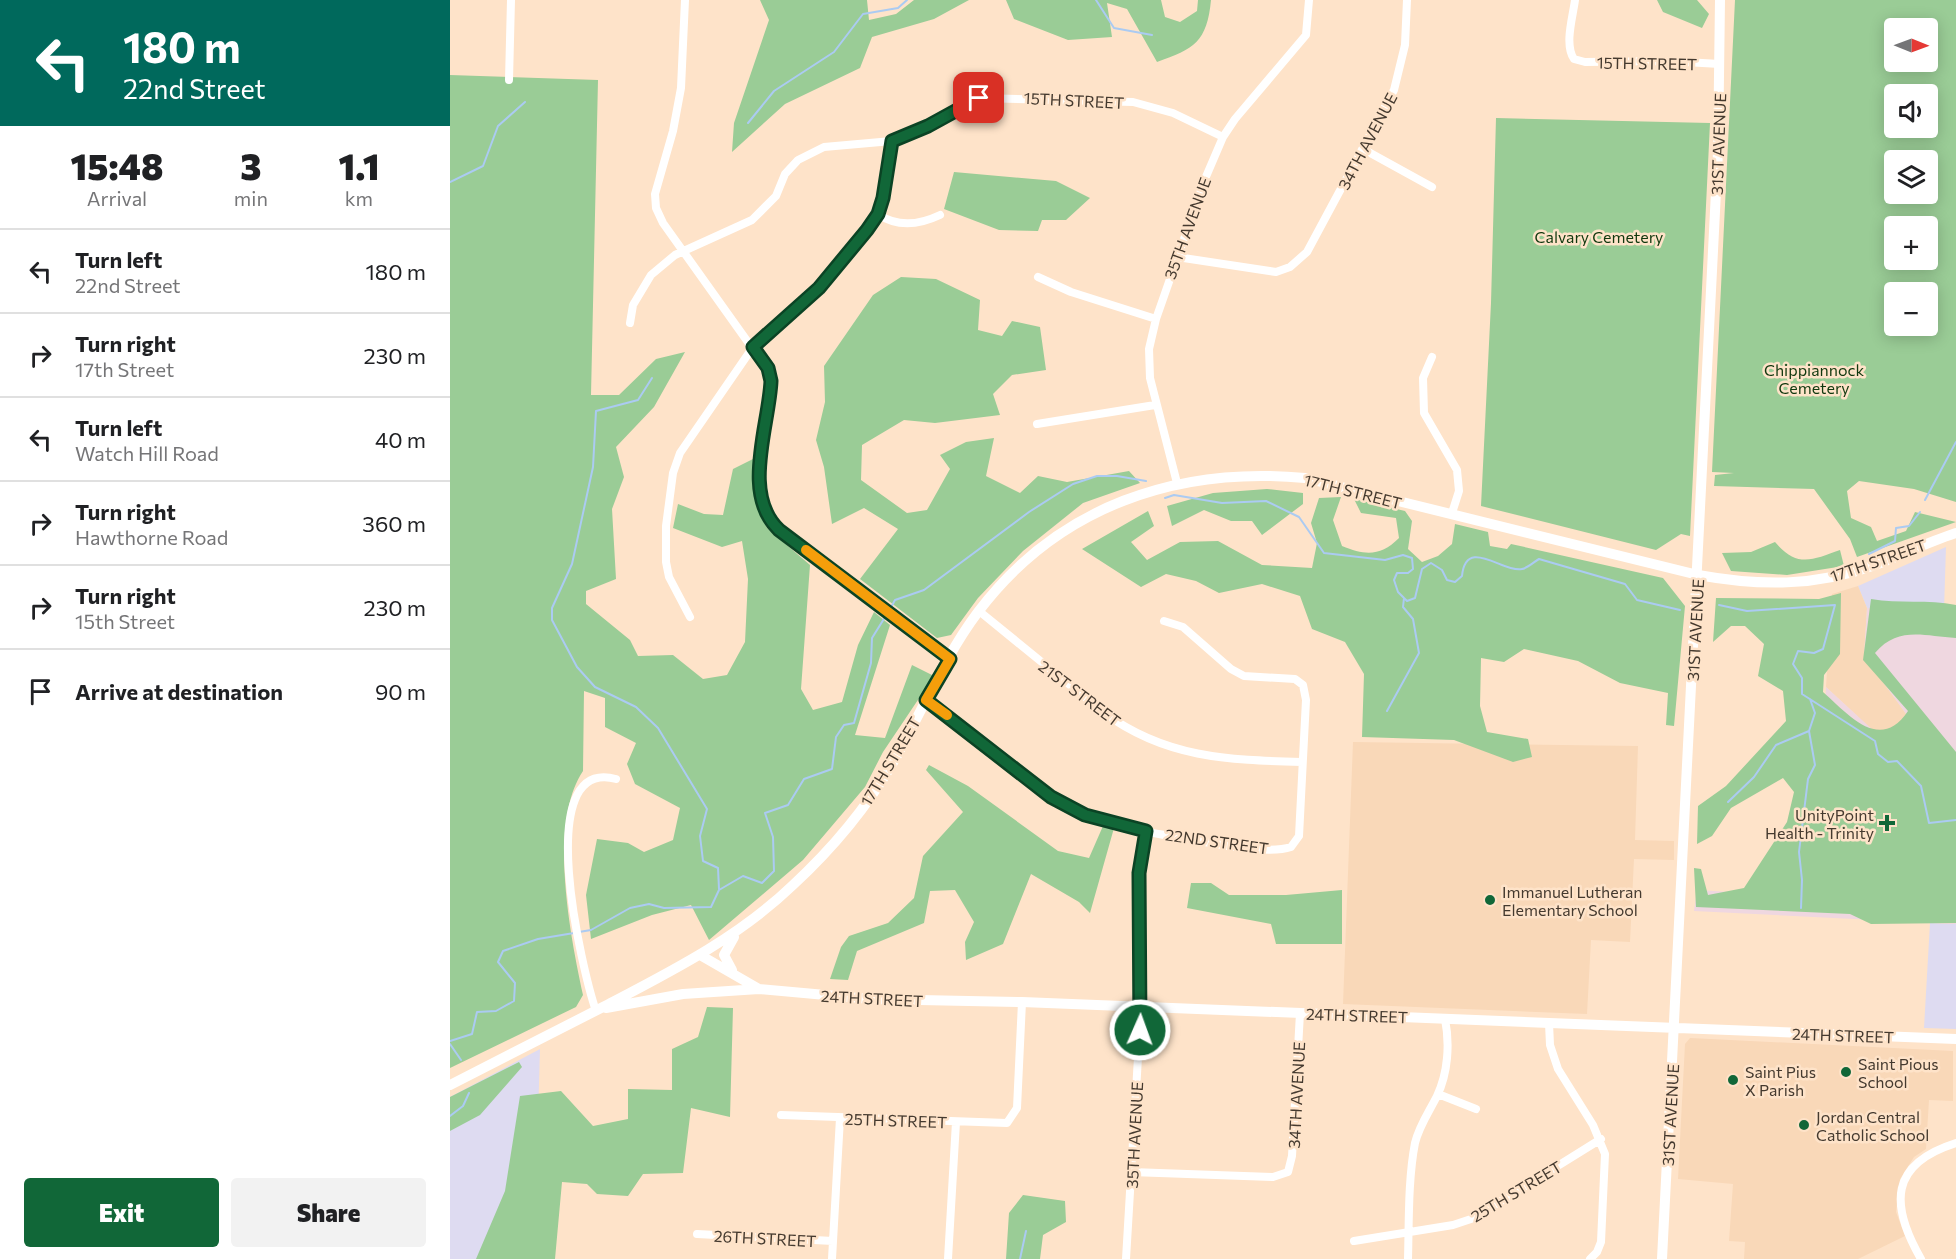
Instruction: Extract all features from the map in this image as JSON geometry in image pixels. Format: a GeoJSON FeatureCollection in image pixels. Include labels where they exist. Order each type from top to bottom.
{"type":"FeatureCollection","features":[{"type":"Feature","properties":{"kind":"street"},"geometry":{"type":"LineString","coordinates":[[508,80],[512,0]]}},
{"type":"Feature","properties":{"kind":"street"},"geometry":{"type":"LineString","coordinates":[[685,0],[681,88],[655,201],[663,223],[768,368],[771,381],[759,476],[767,515],[779,530],[950,659]]}},
{"type":"Feature","properties":{"kind":"street","name":"35TH AVENUE"},"geometry":{"type":"LineString","coordinates":[[1177,483],[1155,405],[1149,359],[1156,319],[1176,257],[1223,137],[1235,119],[1306,35],[1309,0]]}},
{"type":"Feature","properties":{"kind":"street","name":"34TH AVENUE"},"geometry":{"type":"LineString","coordinates":[[1176,257],[1266,273],[1290,267],[1307,252],[1363,149],[1398,78],[1405,45],[1407,0]]}},
{"type":"Feature","properties":{"kind":"street","name":"15TH STREET"},"geometry":{"type":"LineString","coordinates":[[1575,0],[1570,43],[1570,52],[1574,59],[1585,62],[1667,61],[1720,64]]}},
{"type":"Feature","properties":{"kind":"street","name":"31ST AVENUE"},"geometry":{"type":"LineString","coordinates":[[1662,1259],[1698,575],[1720,64],[1720,0]]}},
{"type":"Feature","properties":{"kind":"street","name":"15TH STREET"},"geometry":{"type":"LineString","coordinates":[[630,322],[633,305],[651,275],[675,255],[752,220],[776,196],[790,167],[813,151],[824,147],[892,141],[928,126],[971,102],[986,97],[1133,102],[1173,113],[1223,137]]}},
{"type":"Feature","properties":{"kind":"street"},"geometry":{"type":"LineString","coordinates":[[690,617],[669,577],[666,562],[666,526],[673,473],[680,453],[753,347],[819,288],[878,214],[889,173],[892,141]]}},
{"type":"Feature","properties":{"kind":"street"},"geometry":{"type":"LineString","coordinates":[[1363,149],[1432,187]]}},
{"type":"Feature","properties":{"kind":"street"},"geometry":{"type":"LineString","coordinates":[[878,214],[890,222],[900,224],[923,223],[940,215]]}},
{"type":"Feature","properties":{"kind":"street"},"geometry":{"type":"LineString","coordinates":[[1038,277],[1071,292],[1156,319]]}},
{"type":"Feature","properties":{"kind":"street"},"geometry":{"type":"LineString","coordinates":[[1432,357],[1423,378],[1424,413],[1457,470],[1459,492],[1452,513]]}},
{"type":"Feature","properties":{"kind":"street"},"geometry":{"type":"LineString","coordinates":[[1037,424],[1155,405]]}},
{"type":"Feature","properties":{"kind":"street","name":"17TH STREET"},"geometry":{"type":"LineString","coordinates":[[598,1010],[700,955],[740,928],[793,886],[846,830],[892,763],[979,611],[1032,555],[1080,521],[1139,494],[1177,483],[1250,474],[1305,478],[1373,497],[1452,513],[1698,575],[1749,584],[1807,582],[1874,565],[1956,533]]}},
{"type":"Feature","properties":{"kind":"street","name":"21ST STREET"},"geometry":{"type":"LineString","coordinates":[[979,611],[1103,712],[1122,726],[1142,736],[1198,755],[1242,760],[1302,762]]}},
{"type":"Feature","properties":{"kind":"street"},"geometry":{"type":"LineString","coordinates":[[1164,621],[1183,627],[1231,669],[1244,676],[1295,679],[1303,685],[1306,700],[1302,762]]}},
{"type":"Feature","properties":{"kind":"street","name":"22ND STREET"},"geometry":{"type":"LineString","coordinates":[[926,700],[1051,797],[1085,815],[1146,831],[1238,847],[1278,850],[1294,844],[1299,836],[1302,762]]}},
{"type":"Feature","properties":{"kind":"street"},"geometry":{"type":"LineString","coordinates":[[598,1010],[572,914],[568,852],[574,801],[587,783],[603,776],[616,779]]}},
{"type":"Feature","properties":{"kind":"street","name":"35TH AVENUE"},"geometry":{"type":"LineString","coordinates":[[1126,1259],[1141,1007],[1139,873],[1146,831]]}},
{"type":"Feature","properties":{"kind":"street"},"geometry":{"type":"LineString","coordinates":[[738,977],[729,967],[724,955],[740,928]]}},
{"type":"Feature","properties":{"kind":"street","name":"24TH STREET"},"geometry":{"type":"LineString","coordinates":[[700,955],[759,989]]}},
{"type":"Feature","properties":{"kind":"street","name":"24TH STREET"},"geometry":{"type":"LineString","coordinates":[[450,1085],[598,1010],[683,994],[759,989],[870,999],[1022,1002],[1956,1039]]}},
{"type":"Feature","properties":{"kind":"street","name":"25TH STREET"},"geometry":{"type":"LineString","coordinates":[[781,1115],[1003,1124],[1010,1121],[1017,1108],[1022,1002]]}},
{"type":"Feature","properties":{"kind":"street","name":"34TH AVENUE"},"geometry":{"type":"LineString","coordinates":[[1131,1172],[1273,1177],[1285,1175],[1290,1169],[1292,1156],[1300,1013]]}},
{"type":"Feature","properties":{"kind":"street"},"geometry":{"type":"LineString","coordinates":[[1408,1259],[1416,1140],[1438,1094],[1446,1061],[1445,1019]]}},
{"type":"Feature","properties":{"kind":"street"},"geometry":{"type":"LineString","coordinates":[[1549,1023],[1550,1046],[1558,1069],[1601,1139],[1606,1162],[1602,1234],[1593,1256]]}},
{"type":"Feature","properties":{"kind":"street"},"geometry":{"type":"LineString","coordinates":[[1438,1094],[1476,1109]]}},
{"type":"Feature","properties":{"kind":"street"},"geometry":{"type":"LineString","coordinates":[[832,1259],[840,1118]]}},
{"type":"Feature","properties":{"kind":"street"},"geometry":{"type":"LineString","coordinates":[[948,1259],[956,1122]]}},
{"type":"Feature","properties":{"kind":"street","name":"25TH STREET"},"geometry":{"type":"LineString","coordinates":[[1354,1241],[1453,1225],[1485,1212],[1601,1139]]}},
{"type":"Feature","properties":{"kind":"street"},"geometry":{"type":"LineString","coordinates":[[1921,1259],[1904,1226],[1900,1211],[1902,1186],[1911,1170],[1925,1157],[1956,1143]]}},
{"type":"Feature","properties":{"kind":"street","name":"26TH STREET"},"geometry":{"type":"LineString","coordinates":[[697,1234],[833,1241]]}},
{"type":"Feature","properties":{"kind":"shaded area"},"geometry":{"type":"Polygon","coordinates":[[[1946,547],[1944,610],[1867,608],[1858,586],[1946,547]]]}},
{"type":"Feature","properties":{"kind":"shaded area"},"geometry":{"type":"Polygon","coordinates":[[[1858,586],[1867,608],[1864,656],[1920,733],[1899,755],[1826,687],[1832,594],[1858,586]]]}},
{"type":"Feature","properties":{"kind":"shaded area","name":"UnityPoint Health - Trinity"},"geometry":{"type":"Polygon","coordinates":[[[1867,608],[1956,610],[1956,924],[1694,911],[1697,890],[1814,897],[1826,687],[1899,754],[1920,733],[1864,656],[1867,608]]]}},
{"type":"Feature","properties":{"kind":"shaded area","name":"Immanuel Lutheran Elementary School"},"geometry":{"type":"Polygon","coordinates":[[[1353,742],[1638,746],[1635,840],[1674,841],[1674,860],[1634,859],[1630,942],[1591,940],[1587,1014],[1343,1004],[1353,742]]]}},
{"type":"Feature","properties":{"kind":"shaded area"},"geometry":{"type":"Polygon","coordinates":[[[1930,923],[1956,924],[1956,1029],[1924,1028],[1930,923]]]}},
{"type":"Feature","properties":{"kind":"shaded area","name":"Jordan Central Catholic School"},"geometry":{"type":"Polygon","coordinates":[[[1690,1038],[1953,1051],[1953,1101],[1929,1100],[1926,1149],[1914,1157],[1900,1179],[1896,1212],[1905,1236],[1858,1259],[1744,1259],[1745,1242],[1729,1241],[1733,1184],[1678,1179],[1685,1044],[1690,1038]]]}},
{"type":"Feature","properties":{"kind":"shaded area"},"geometry":{"type":"Polygon","coordinates":[[[540,1049],[534,1259],[450,1259],[450,1097],[540,1049]]]}},
{"type":"Feature","properties":{"kind":"green space"},"geometry":{"type":"Polygon","coordinates":[[[760,0],[867,0],[869,20],[896,14],[914,0],[969,0],[934,19],[872,37],[860,68],[785,104],[732,152],[734,123],[769,20],[760,0]]]}},
{"type":"Feature","properties":{"kind":"green space"},"geometry":{"type":"Polygon","coordinates":[[[1006,0],[1161,0],[1165,17],[1180,22],[1197,11],[1198,0],[1211,0],[1206,26],[1196,42],[1180,53],[1157,62],[1127,9],[1107,3],[1112,37],[1068,40],[1014,19],[1006,0]]]}},
{"type":"Feature","properties":{"kind":"green space"},"geometry":{"type":"Polygon","coordinates":[[[1657,0],[1697,0],[1709,14],[1702,28],[1663,12],[1657,0]]]}},
{"type":"Feature","properties":{"kind":"green space","name":"Chippiannock Cemetery"},"geometry":{"type":"Polygon","coordinates":[[[1735,0],[1956,0],[1956,502],[1914,489],[1859,481],[1847,491],[1851,518],[1871,527],[1877,541],[1906,531],[1915,512],[1956,522],[1857,557],[1850,539],[1814,489],[1714,486],[1715,475],[1734,473],[1712,472],[1735,0]]]}},
{"type":"Feature","properties":{"kind":"green space"},"geometry":{"type":"Polygon","coordinates":[[[450,75],[598,80],[591,395],[619,395],[656,359],[685,352],[654,407],[616,447],[624,477],[612,509],[616,579],[586,591],[586,604],[630,640],[638,656],[673,655],[703,679],[727,675],[745,642],[748,579],[742,541],[722,547],[673,528],[678,504],[704,514],[723,515],[733,469],[755,458],[756,504],[767,528],[810,565],[801,689],[813,710],[842,702],[858,645],[874,612],[890,625],[855,735],[885,738],[912,665],[934,676],[883,752],[865,787],[803,860],[709,940],[691,905],[652,915],[591,939],[586,895],[597,839],[628,843],[644,852],[673,840],[680,808],[635,784],[627,764],[636,743],[605,727],[605,698],[584,691],[583,771],[572,793],[566,820],[564,849],[568,911],[583,995],[576,1007],[450,1068],[450,75]]]}},
{"type":"Feature","properties":{"kind":"green space","name":"Calvary Cemetery"},"geometry":{"type":"Polygon","coordinates":[[[1496,118],[1710,123],[1690,536],[1681,534],[1656,550],[1481,506],[1491,303],[1496,118]]]}},
{"type":"Feature","properties":{"kind":"green space"},"geometry":{"type":"Polygon","coordinates":[[[954,172],[1056,181],[1090,198],[1066,220],[1042,220],[1038,231],[999,230],[944,209],[954,172]]]}},
{"type":"Feature","properties":{"kind":"green space"},"geometry":{"type":"Polygon","coordinates":[[[901,277],[936,279],[980,300],[978,330],[1002,336],[1012,321],[1040,327],[1046,370],[1012,375],[993,394],[1000,415],[935,423],[904,420],[862,445],[861,480],[907,513],[927,510],[950,469],[940,455],[966,442],[994,438],[986,476],[1020,493],[1038,476],[1067,482],[1129,471],[1140,483],[1083,503],[1023,551],[978,598],[951,635],[937,638],[860,579],[898,529],[864,508],[832,524],[824,467],[816,440],[825,402],[824,366],[873,295],[901,277]]]}},
{"type":"Feature","properties":{"kind":"green space"},"geometry":{"type":"Polygon","coordinates":[[[1267,489],[1303,493],[1303,504],[1262,535],[1252,521],[1231,521],[1204,510],[1172,526],[1167,506],[1213,493],[1267,489]]]}},
{"type":"Feature","properties":{"kind":"green space"},"geometry":{"type":"Polygon","coordinates":[[[1341,497],[1333,520],[1342,546],[1358,552],[1379,551],[1399,538],[1396,518],[1361,513],[1354,499],[1405,511],[1412,521],[1408,549],[1422,562],[1438,556],[1452,544],[1455,524],[1488,532],[1490,546],[1507,549],[1511,544],[1663,578],[1685,606],[1674,726],[1666,725],[1668,693],[1620,683],[1578,661],[1524,649],[1504,662],[1481,658],[1480,706],[1487,732],[1528,739],[1532,757],[1513,762],[1454,740],[1362,737],[1364,674],[1345,642],[1312,629],[1300,596],[1262,584],[1219,593],[1196,581],[1166,574],[1141,587],[1082,549],[1148,511],[1154,526],[1131,542],[1147,560],[1180,542],[1218,541],[1262,565],[1312,568],[1317,543],[1311,523],[1319,498],[1341,497]]]}},
{"type":"Feature","properties":{"kind":"green space"},"geometry":{"type":"Polygon","coordinates":[[[1775,542],[1790,556],[1798,559],[1813,559],[1840,550],[1844,566],[1787,575],[1731,571],[1722,553],[1751,552],[1775,542]]]}},
{"type":"Feature","properties":{"kind":"green space"},"geometry":{"type":"Polygon","coordinates":[[[1841,593],[1840,654],[1824,675],[1823,692],[1854,719],[1876,730],[1887,729],[1897,723],[1908,711],[1863,660],[1871,599],[1956,605],[1956,638],[1902,636],[1893,639],[1875,653],[1956,752],[1956,923],[1871,924],[1850,914],[1696,907],[1694,868],[1701,869],[1708,895],[1744,888],[1787,822],[1794,792],[1783,778],[1731,808],[1712,836],[1697,844],[1698,806],[1726,786],[1786,721],[1783,691],[1758,676],[1764,644],[1745,626],[1731,626],[1713,642],[1716,598],[1819,599],[1841,593]]]}},
{"type":"Feature","properties":{"kind":"green space"},"geometry":{"type":"Polygon","coordinates":[[[929,765],[968,786],[1058,851],[1089,858],[1103,826],[1114,828],[1090,913],[1079,902],[1031,874],[1003,944],[966,960],[965,942],[974,922],[955,890],[930,891],[924,923],[857,951],[848,980],[830,979],[841,947],[849,936],[888,923],[914,898],[923,856],[963,812],[926,770],[929,765]]]}},
{"type":"Feature","properties":{"kind":"green space"},"geometry":{"type":"Polygon","coordinates":[[[1191,883],[1211,883],[1229,895],[1286,895],[1342,890],[1342,944],[1276,944],[1271,924],[1187,908],[1191,883]]]}},
{"type":"Feature","properties":{"kind":"green space"},"geometry":{"type":"Polygon","coordinates":[[[707,1007],[733,1008],[730,1117],[691,1108],[683,1173],[643,1174],[628,1196],[597,1194],[587,1184],[562,1182],[555,1259],[476,1259],[505,1191],[520,1096],[561,1091],[593,1126],[628,1119],[628,1089],[672,1090],[672,1049],[698,1037],[707,1007]]]}},
{"type":"Feature","properties":{"kind":"green space"},"geometry":{"type":"Polygon","coordinates":[[[519,1062],[522,1067],[480,1115],[450,1131],[450,1097],[519,1062]]]}},
{"type":"Feature","properties":{"kind":"green space"},"geometry":{"type":"Polygon","coordinates":[[[1023,1195],[1065,1201],[1066,1222],[1043,1235],[1040,1259],[1006,1259],[1009,1213],[1023,1195]]]}},
{"type":"Feature","properties":{"kind":"waterway"},"geometry":{"type":"LineString","coordinates":[[748,123],[774,91],[834,52],[863,14],[898,8],[907,0]]}},
{"type":"Feature","properties":{"kind":"waterway"},"geometry":{"type":"LineString","coordinates":[[1096,0],[1114,28],[1152,35]]}},
{"type":"Feature","properties":{"kind":"waterway"},"geometry":{"type":"LineString","coordinates":[[450,182],[483,166],[498,126],[525,102]]}},
{"type":"Feature","properties":{"kind":"waterway"},"geometry":{"type":"LineString","coordinates":[[652,378],[638,400],[596,411],[593,467],[572,564],[552,608],[552,620],[577,667],[595,687],[636,707],[658,728],[707,809],[700,836],[703,861],[718,868],[719,889]]}},
{"type":"Feature","properties":{"kind":"waterway"},"geometry":{"type":"LineString","coordinates":[[1925,500],[1956,442]]}},
{"type":"Feature","properties":{"kind":"waterway"},"geometry":{"type":"LineString","coordinates":[[890,609],[895,600],[924,590],[1029,512],[1073,484],[1097,476],[1117,476],[1146,481]]}},
{"type":"Feature","properties":{"kind":"waterway"},"geometry":{"type":"LineString","coordinates":[[1165,498],[1174,495],[1222,503],[1266,501],[1299,517],[1324,553],[1385,560],[1403,555],[1412,558],[1413,569],[1408,573],[1397,573],[1394,580],[1398,592],[1407,601],[1415,598],[1422,569],[1431,563],[1442,570],[1447,580],[1455,582],[1462,576],[1465,564],[1470,559],[1478,557],[1514,569],[1522,569],[1539,559],[1625,584],[1637,600],[1680,610]]}},
{"type":"Feature","properties":{"kind":"waterway"},"geometry":{"type":"LineString","coordinates":[[1869,554],[1895,541],[1896,528],[1909,526],[1920,512]]}},
{"type":"Feature","properties":{"kind":"waterway"},"geometry":{"type":"LineString","coordinates":[[1387,711],[1419,653],[1413,619],[1403,607],[1404,598]]}},
{"type":"Feature","properties":{"kind":"waterway"},"geometry":{"type":"LineString","coordinates":[[1719,605],[1747,611],[1835,605],[1823,649],[1814,653],[1798,651],[1793,664],[1802,678],[1802,694],[1875,741],[1878,754],[1888,762],[1897,761],[1921,786],[1929,823],[1956,820]]}},
{"type":"Feature","properties":{"kind":"waterway"},"geometry":{"type":"LineString","coordinates":[[579,932],[591,930],[630,908],[649,904],[664,908],[711,907],[719,890],[743,876],[762,883],[774,871],[773,837],[765,813],[788,805],[804,779],[832,769],[836,737],[844,725],[854,723],[871,663],[872,638],[887,614]]}},
{"type":"Feature","properties":{"kind":"waterway"},"geometry":{"type":"LineString","coordinates":[[1728,802],[1754,777],[1776,745],[1809,731],[1815,713],[1810,699]]}},
{"type":"Feature","properties":{"kind":"waterway"},"geometry":{"type":"LineString","coordinates":[[1801,908],[1802,880],[1799,852],[1808,779],[1815,765],[1809,731]]}},
{"type":"Feature","properties":{"kind":"waterway"},"geometry":{"type":"LineString","coordinates":[[450,1041],[472,1034],[477,1012],[496,1011],[514,1001],[515,983],[498,962],[503,951],[538,939],[574,933]]}},
{"type":"Feature","properties":{"kind":"waterway"},"geometry":{"type":"LineString","coordinates":[[450,1044],[461,1060]]}},
{"type":"Feature","properties":{"kind":"waterway"},"geometry":{"type":"LineString","coordinates":[[450,1116],[463,1106],[469,1093]]}},
{"type":"Feature","properties":{"kind":"waterway"},"geometry":{"type":"LineString","coordinates":[[1020,1259],[1026,1231]]}},
{"type":"Feature","properties":{"kind":"slow traffic"},"geometry":{"type":"LineString","coordinates":[[806,550],[950,659],[926,700],[947,715]]}},
{"type":"Feature","properties":{"kind":"place","name":"UnityPoint Health - Trinity"},"geometry":{"type":"Point","coordinates":[1887,823]}},
{"type":"Feature","properties":{"kind":"place","name":"Immanuel Lutheran Elementary School"},"geometry":{"type":"Point","coordinates":[1490,900]}},
{"type":"Feature","properties":{"kind":"place","name":"Saint Pious School"},"geometry":{"type":"Point","coordinates":[1846,1072]}},
{"type":"Feature","properties":{"kind":"place","name":"Saint Pius X Parish"},"geometry":{"type":"Point","coordinates":[1733,1080]}},
{"type":"Feature","properties":{"kind":"place","name":"Jordan Central Catholic School"},"geometry":{"type":"Point","coordinates":[1804,1125]}},
{"type":"Feature","properties":{"kind":"route"},"geometry":{"type":"LineString","coordinates":[[979,98],[928,126],[892,141],[889,173],[878,214],[819,288],[753,347],[768,368],[771,381],[760,466],[760,488],[767,515],[779,530],[950,659],[926,700],[947,714],[1051,797],[1085,815],[1146,831],[1139,873],[1142,978],[1140,1030]]}}]}
